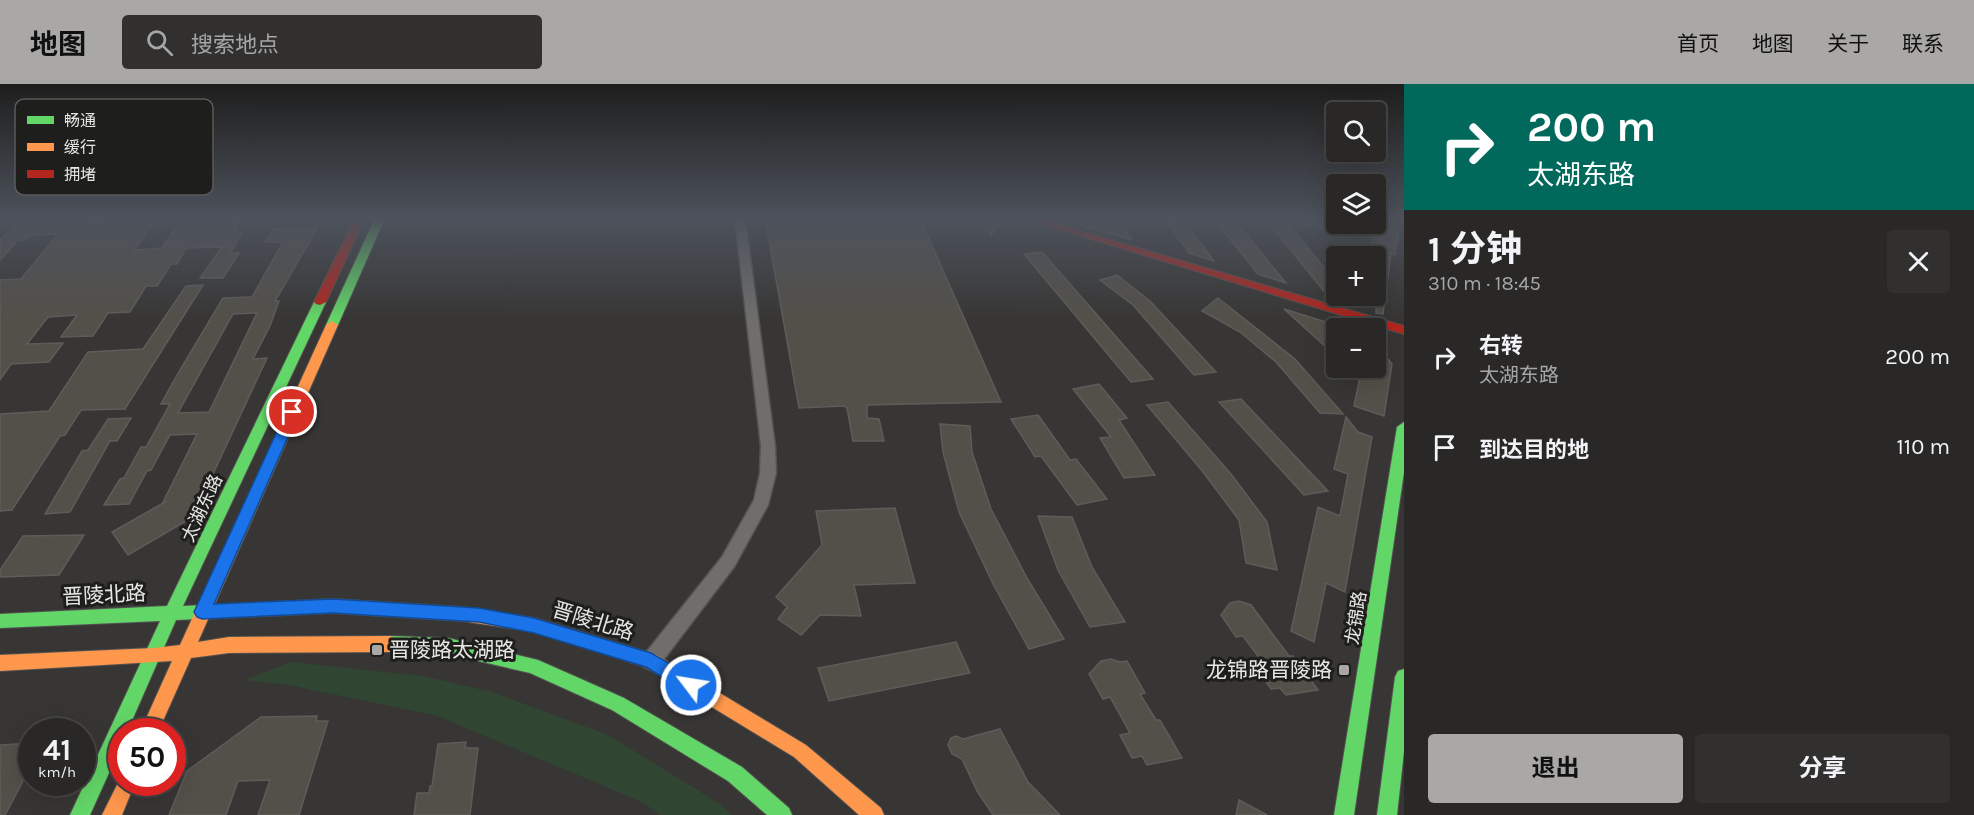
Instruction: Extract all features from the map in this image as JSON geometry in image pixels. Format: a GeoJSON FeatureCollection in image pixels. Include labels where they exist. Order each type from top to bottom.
{"type":"FeatureCollection","features":[{"type":"Feature","properties":{"kind":"main road","name":"太湖东路"},"geometry":{"type":"LineString","coordinates":[[80,815],[172,612],[344,252]]}},
{"type":"Feature","properties":{"kind":"main road"},"geometry":{"type":"LineString","coordinates":[[155,718],[365,252]]}},
{"type":"Feature","properties":{"kind":"main road"},"geometry":{"type":"LineString","coordinates":[[1141,252],[1404,330]]}},
{"type":"Feature","properties":{"kind":"main road","name":"龙锦路"},"geometry":{"type":"LineString","coordinates":[[1344,815],[1404,427]]}},
{"type":"Feature","properties":{"kind":"main road","name":"晋陵北路"},"geometry":{"type":"LineString","coordinates":[[0,621],[333,606],[479,615],[534,625],[651,661],[800,751],[874,815]]}},
{"type":"Feature","properties":{"kind":"main road"},"geometry":{"type":"LineString","coordinates":[[0,663],[154,656],[229,645],[351,643],[448,646],[532,666],[618,704],[735,774],[782,815]]}},
{"type":"Feature","properties":{"kind":"main road"},"geometry":{"type":"LineString","coordinates":[[1387,815],[1404,677]]}},
{"type":"Feature","properties":{"kind":"main road"},"geometry":{"type":"LineString","coordinates":[[112,815],[120,796]]}},
{"type":"Feature","properties":{"kind":"street"},"geometry":{"type":"LineString","coordinates":[[651,661],[728,562],[762,501],[768,473],[768,446],[744,252]]}},
{"type":"Feature","properties":{"kind":"green space"},"geometry":{"type":"Polygon","coordinates":[[[291,662],[422,676],[492,692],[608,735],[720,804],[732,815],[660,815],[644,803],[438,716],[289,685],[245,680],[291,662]]]}},
{"type":"Feature","properties":{"kind":"building"},"geometry":{"type":"Polygon","coordinates":[[[0,252],[7,252],[0,260],[0,252]]]}},
{"type":"Feature","properties":{"kind":"building"},"geometry":{"type":"Polygon","coordinates":[[[43,252],[184,252],[177,264],[171,264],[157,286],[146,286],[130,312],[108,313],[93,336],[61,337],[77,315],[48,317],[27,344],[63,343],[49,362],[11,364],[0,380],[0,280],[21,279],[43,252]]]}},
{"type":"Feature","properties":{"kind":"building"},"geometry":{"type":"Polygon","coordinates":[[[218,252],[239,253],[223,278],[200,278],[218,252]]]}},
{"type":"Feature","properties":{"kind":"building"},"geometry":{"type":"Polygon","coordinates":[[[277,252],[303,252],[275,301],[279,301],[270,326],[253,359],[267,358],[193,517],[128,555],[112,532],[165,502],[163,502],[197,434],[170,435],[129,504],[104,505],[120,479],[124,478],[141,447],[146,447],[170,404],[161,404],[223,298],[252,297],[277,252]],[[257,313],[233,314],[178,413],[209,412],[257,313]]]}},
{"type":"Feature","properties":{"kind":"building"},"geometry":{"type":"Polygon","coordinates":[[[771,252],[935,252],[1001,402],[867,405],[867,418],[879,419],[884,441],[853,441],[847,408],[844,406],[799,408],[771,252]]]}},
{"type":"Feature","properties":{"kind":"building"},"geometry":{"type":"Polygon","coordinates":[[[1042,252],[1153,379],[1131,382],[1024,254],[1042,252]]]}},
{"type":"Feature","properties":{"kind":"building"},"geometry":{"type":"Polygon","coordinates":[[[1207,252],[1214,261],[1189,253],[1207,252]]]}},
{"type":"Feature","properties":{"kind":"building"},"geometry":{"type":"Polygon","coordinates":[[[1240,252],[1261,252],[1286,283],[1258,274],[1240,252]]]}},
{"type":"Feature","properties":{"kind":"building"},"geometry":{"type":"Polygon","coordinates":[[[1292,252],[1311,252],[1326,270],[1326,294],[1292,252]]]}},
{"type":"Feature","properties":{"kind":"building"},"geometry":{"type":"Polygon","coordinates":[[[1386,252],[1395,252],[1395,255],[1391,253],[1386,291],[1386,252]]]}},
{"type":"Feature","properties":{"kind":"building"},"geometry":{"type":"Polygon","coordinates":[[[1117,275],[1150,301],[1216,372],[1194,375],[1133,305],[1100,280],[1117,275]]]}},
{"type":"Feature","properties":{"kind":"building"},"geometry":{"type":"Polygon","coordinates":[[[203,285],[125,409],[81,410],[65,435],[60,436],[12,510],[0,511],[0,414],[49,411],[88,352],[143,349],[186,286],[203,285]]]}},
{"type":"Feature","properties":{"kind":"building"},"geometry":{"type":"Polygon","coordinates":[[[1218,298],[1295,359],[1343,414],[1320,413],[1276,362],[1240,332],[1202,311],[1218,298]]]}},
{"type":"Feature","properties":{"kind":"building"},"geometry":{"type":"Polygon","coordinates":[[[1376,306],[1384,306],[1383,314],[1376,313],[1376,306]]]}},
{"type":"Feature","properties":{"kind":"building"},"geometry":{"type":"Polygon","coordinates":[[[1284,309],[1326,322],[1326,347],[1284,309]]]}},
{"type":"Feature","properties":{"kind":"building"},"geometry":{"type":"Polygon","coordinates":[[[1386,356],[1392,364],[1384,416],[1354,406],[1360,378],[1386,378],[1386,356]]]}},
{"type":"Feature","properties":{"kind":"building"},"geometry":{"type":"Polygon","coordinates":[[[1099,384],[1127,418],[1119,420],[1155,475],[1124,478],[1100,438],[1111,437],[1073,389],[1099,384]]]}},
{"type":"Feature","properties":{"kind":"building"},"geometry":{"type":"Polygon","coordinates":[[[1241,399],[1328,491],[1304,495],[1219,402],[1241,399]]]}},
{"type":"Feature","properties":{"kind":"building"},"geometry":{"type":"Polygon","coordinates":[[[1168,402],[1231,474],[1267,522],[1277,570],[1246,563],[1239,520],[1203,472],[1147,405],[1168,402]]]}},
{"type":"Feature","properties":{"kind":"building"},"geometry":{"type":"Polygon","coordinates":[[[1038,415],[1070,460],[1076,459],[1107,499],[1077,505],[1041,456],[1035,457],[1011,419],[1038,415]]]}},
{"type":"Feature","properties":{"kind":"building"},"geometry":{"type":"Polygon","coordinates":[[[1346,417],[1358,432],[1372,437],[1345,592],[1326,583],[1314,642],[1291,631],[1318,507],[1340,516],[1348,474],[1334,469],[1346,417]]]}},
{"type":"Feature","properties":{"kind":"building"},"geometry":{"type":"Polygon","coordinates":[[[131,418],[117,441],[110,441],[70,512],[45,514],[82,451],[88,450],[108,419],[131,418]]]}},
{"type":"Feature","properties":{"kind":"building"},"geometry":{"type":"Polygon","coordinates":[[[940,424],[970,426],[972,452],[991,509],[1027,578],[1064,639],[1029,649],[993,584],[959,512],[943,452],[940,424]]]}},
{"type":"Feature","properties":{"kind":"building"},"geometry":{"type":"Polygon","coordinates":[[[895,508],[915,583],[854,585],[861,616],[820,615],[801,635],[778,619],[787,607],[776,597],[822,545],[816,511],[895,508]]]}},
{"type":"Feature","properties":{"kind":"building"},"geometry":{"type":"Polygon","coordinates":[[[1038,516],[1072,517],[1092,567],[1125,622],[1090,627],[1058,570],[1038,516]]]}},
{"type":"Feature","properties":{"kind":"building"},"geometry":{"type":"Polygon","coordinates":[[[84,535],[59,575],[0,577],[0,570],[23,536],[84,535]]]}},
{"type":"Feature","properties":{"kind":"building"},"geometry":{"type":"Polygon","coordinates":[[[1239,601],[1251,605],[1318,690],[1286,695],[1280,688],[1271,689],[1257,669],[1266,667],[1243,636],[1236,637],[1221,615],[1230,603],[1239,601]]]}},
{"type":"Feature","properties":{"kind":"building"},"geometry":{"type":"Polygon","coordinates":[[[956,642],[970,673],[829,701],[818,668],[956,642]]]}},
{"type":"Feature","properties":{"kind":"building"},"geometry":{"type":"Polygon","coordinates":[[[1111,659],[1120,662],[1127,661],[1145,693],[1140,694],[1156,720],[1160,720],[1182,758],[1147,765],[1142,756],[1132,758],[1120,735],[1130,733],[1110,697],[1103,699],[1089,674],[1101,661],[1111,659]]]}},
{"type":"Feature","properties":{"kind":"building"},"geometry":{"type":"Polygon","coordinates":[[[317,716],[316,721],[328,721],[299,815],[258,815],[270,780],[238,781],[226,815],[169,815],[177,796],[186,796],[187,771],[261,717],[317,716]]]}},
{"type":"Feature","properties":{"kind":"building"},"geometry":{"type":"Polygon","coordinates":[[[1000,729],[1028,782],[1060,815],[993,815],[977,791],[962,759],[952,754],[948,745],[951,738],[956,736],[963,739],[1000,729]]]}},
{"type":"Feature","properties":{"kind":"building"},"geometry":{"type":"Polygon","coordinates":[[[466,742],[465,748],[478,748],[470,815],[414,815],[417,793],[429,793],[430,786],[432,786],[438,744],[466,742]]]}},
{"type":"Feature","properties":{"kind":"building"},"geometry":{"type":"Polygon","coordinates":[[[18,744],[18,790],[5,815],[0,815],[0,745],[18,744]]]}},
{"type":"Feature","properties":{"kind":"building"},"geometry":{"type":"Polygon","coordinates":[[[1239,800],[1267,815],[1236,815],[1239,800]]]}},
{"type":"Feature","properties":{"kind":"traffic: fast"},"geometry":{"type":"LineString","coordinates":[[332,325],[365,252]]}},
{"type":"Feature","properties":{"kind":"traffic: fast"},"geometry":{"type":"LineString","coordinates":[[80,815],[172,612],[320,302]]}},
{"type":"Feature","properties":{"kind":"traffic: fast"},"geometry":{"type":"LineString","coordinates":[[1344,815],[1404,427]]}},
{"type":"Feature","properties":{"kind":"traffic: fast"},"geometry":{"type":"LineString","coordinates":[[0,621],[333,606],[462,614]]}},
{"type":"Feature","properties":{"kind":"traffic: fast"},"geometry":{"type":"LineString","coordinates":[[390,644],[448,646],[532,666],[618,704],[735,774],[782,815]]}},
{"type":"Feature","properties":{"kind":"traffic: fast"},"geometry":{"type":"LineString","coordinates":[[1387,815],[1404,677]]}},
{"type":"Feature","properties":{"kind":"traffic: slow"},"geometry":{"type":"LineString","coordinates":[[155,718],[332,325]]}},
{"type":"Feature","properties":{"kind":"traffic: slow"},"geometry":{"type":"LineString","coordinates":[[462,614],[534,625],[651,661],[800,751],[874,815]]}},
{"type":"Feature","properties":{"kind":"traffic: slow"},"geometry":{"type":"LineString","coordinates":[[0,663],[154,656],[229,645],[390,644]]}},
{"type":"Feature","properties":{"kind":"traffic: slow"},"geometry":{"type":"LineString","coordinates":[[112,815],[120,796]]}},
{"type":"Feature","properties":{"kind":"traffic: jam"},"geometry":{"type":"LineString","coordinates":[[320,302],[344,252]]}},
{"type":"Feature","properties":{"kind":"traffic: jam"},"geometry":{"type":"LineString","coordinates":[[1141,252],[1404,330]]}},
{"type":"Feature","properties":{"kind":"place","name":"晋陵路太湖路"},"geometry":{"type":"Point","coordinates":[377,650]}},
{"type":"Feature","properties":{"kind":"place","name":"龙锦路晋陵路"},"geometry":{"type":"Point","coordinates":[1344,670]}},
{"type":"Feature","properties":{"kind":"route"},"geometry":{"type":"LineString","coordinates":[[292,412],[202,612],[333,606],[430,610],[479,615],[534,625],[651,661],[691,685]]}}]}
